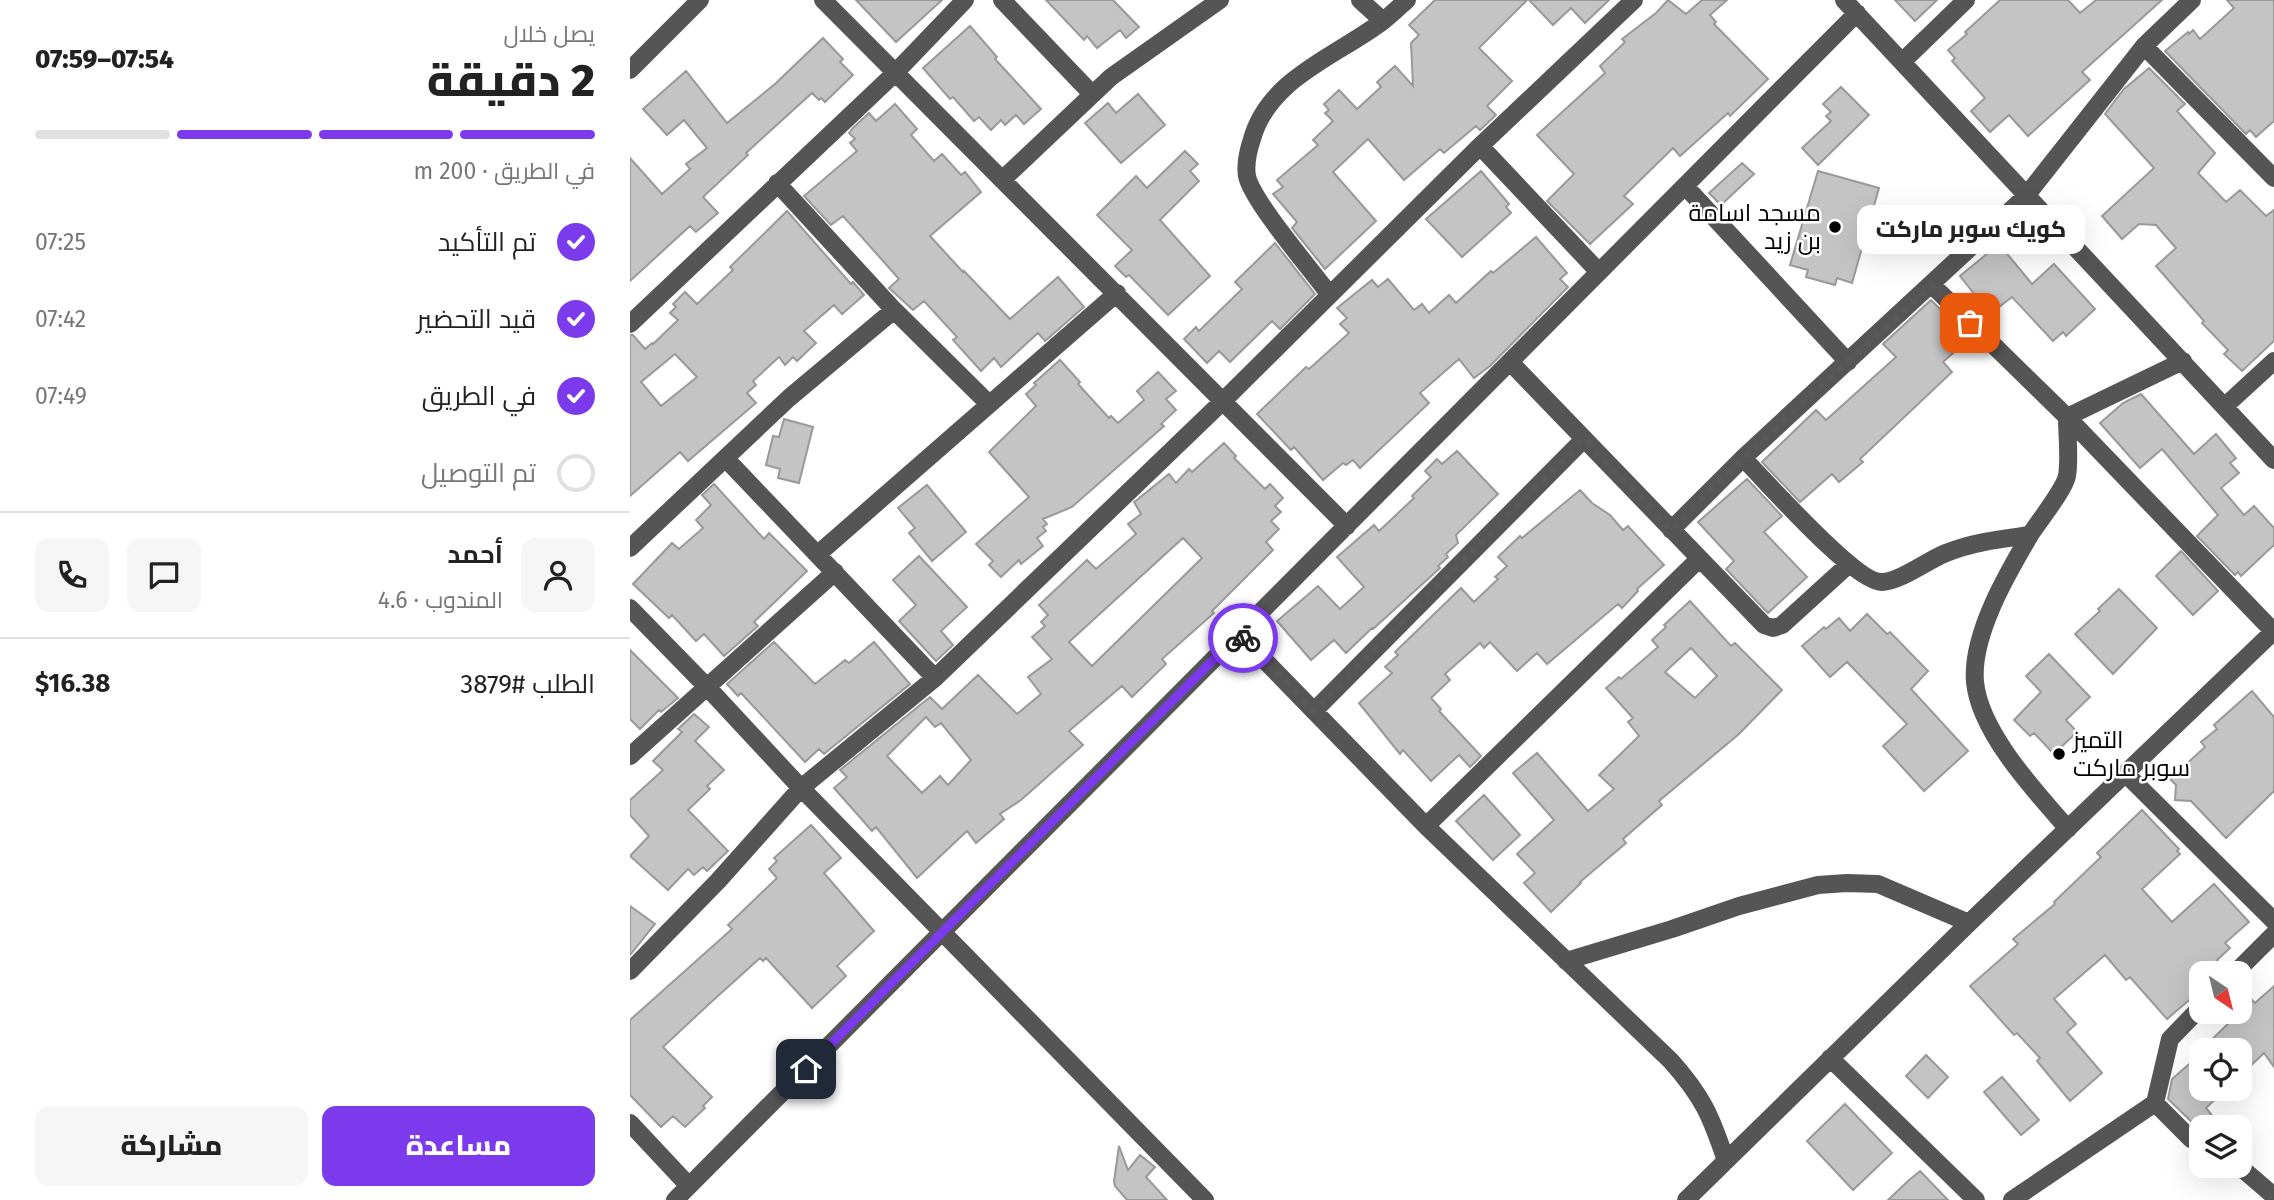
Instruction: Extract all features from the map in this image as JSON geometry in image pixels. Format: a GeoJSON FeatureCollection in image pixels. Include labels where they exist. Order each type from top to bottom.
{"type":"FeatureCollection","features":[{"type":"Feature","properties":{"kind":"street"},"geometry":{"type":"LineString","coordinates":[[630,70],[700,0]]}},
{"type":"Feature","properties":{"kind":"street"},"geometry":{"type":"LineString","coordinates":[[823,0],[1347,526]]}},
{"type":"Feature","properties":{"kind":"street"},"geometry":{"type":"LineString","coordinates":[[630,324],[894,74],[965,0]]}},
{"type":"Feature","properties":{"kind":"street"},"geometry":{"type":"LineString","coordinates":[[1002,0],[1092,94]]}},
{"type":"Feature","properties":{"kind":"street"},"geometry":{"type":"LineString","coordinates":[[1002,180],[1092,94],[1139,56],[1220,0]]}},
{"type":"Feature","properties":{"kind":"street"},"geometry":{"type":"LineString","coordinates":[[1360,0],[1382,21]]}},
{"type":"Feature","properties":{"kind":"street"},"geometry":{"type":"LineString","coordinates":[[1329,293],[1256,196],[1247,177],[1247,158],[1255,128],[1268,106],[1282,90],[1325,57],[1382,21],[1407,0]]}},
{"type":"Feature","properties":{"kind":"street"},"geometry":{"type":"LineString","coordinates":[[630,971],[718,881],[801,788],[935,678],[1222,401],[1480,146],[1634,0]]}},
{"type":"Feature","properties":{"kind":"street"},"geometry":{"type":"LineString","coordinates":[[1844,0],[2274,460]]}},
{"type":"Feature","properties":{"kind":"street"},"geometry":{"type":"LineString","coordinates":[[1903,61],[1966,0]]}},
{"type":"Feature","properties":{"kind":"street"},"geometry":{"type":"LineString","coordinates":[[1671,530],[1743,458],[2026,196],[2144,46],[2192,0]]}},
{"type":"Feature","properties":{"kind":"street"},"geometry":{"type":"LineString","coordinates":[[676,1200],[1857,13]]}},
{"type":"Feature","properties":{"kind":"street"},"geometry":{"type":"LineString","coordinates":[[2144,46],[2272,171]]}},
{"type":"Feature","properties":{"kind":"street"},"geometry":{"type":"LineString","coordinates":[[1480,146],[1599,272]]}},
{"type":"Feature","properties":{"kind":"street"},"geometry":{"type":"LineString","coordinates":[[777,183],[894,310],[989,404]]}},
{"type":"Feature","properties":{"kind":"street"},"geometry":{"type":"LineString","coordinates":[[1685,186],[1848,362]]}},
{"type":"Feature","properties":{"kind":"street"},"geometry":{"type":"LineString","coordinates":[[1686,1200],[1969,923],[2274,631],[2067,417],[1932,285]]}},
{"type":"Feature","properties":{"kind":"street"},"geometry":{"type":"LineString","coordinates":[[818,554],[1116,293]]}},
{"type":"Feature","properties":{"kind":"street"},"geometry":{"type":"LineString","coordinates":[[630,548],[789,398],[894,310]]}},
{"type":"Feature","properties":{"kind":"street"},"geometry":{"type":"LineString","coordinates":[[2067,417],[2183,361]]}},
{"type":"Feature","properties":{"kind":"street"},"geometry":{"type":"LineString","coordinates":[[2224,407],[2274,361]]}},
{"type":"Feature","properties":{"kind":"street"},"geometry":{"type":"LineString","coordinates":[[1510,362],[1764,625],[1773,628],[1782,625],[1848,565]]}},
{"type":"Feature","properties":{"kind":"street"},"geometry":{"type":"LineString","coordinates":[[2067,417],[2067,477],[2030,535],[1994,603],[1977,651],[1975,683],[1982,710],[1996,737],[2018,769],[2068,829]]}},
{"type":"Feature","properties":{"kind":"street"},"geometry":{"type":"LineString","coordinates":[[1314,711],[1584,439]]}},
{"type":"Feature","properties":{"kind":"street"},"geometry":{"type":"LineString","coordinates":[[1743,458],[1848,565],[1870,580],[1883,582],[1963,547],[2030,535]]}},
{"type":"Feature","properties":{"kind":"street"},"geometry":{"type":"LineString","coordinates":[[726,460],[935,678]]}},
{"type":"Feature","properties":{"kind":"street"},"geometry":{"type":"LineString","coordinates":[[1426,826],[1699,559]]}},
{"type":"Feature","properties":{"kind":"street"},"geometry":{"type":"LineString","coordinates":[[630,756],[835,572]]}},
{"type":"Feature","properties":{"kind":"street"},"geometry":{"type":"LineString","coordinates":[[630,608],[801,788],[1205,1200]]}},
{"type":"Feature","properties":{"kind":"street"},"geometry":{"type":"LineString","coordinates":[[1239,634],[1426,826],[1671,1061],[1694,1087],[1711,1115],[1726,1161]]}},
{"type":"Feature","properties":{"kind":"street"},"geometry":{"type":"LineString","coordinates":[[2125,773],[2274,921]]}},
{"type":"Feature","properties":{"kind":"street"},"geometry":{"type":"LineString","coordinates":[[1566,961],[1739,906],[1818,885],[1878,884],[1969,923]]}},
{"type":"Feature","properties":{"kind":"street"},"geometry":{"type":"LineString","coordinates":[[2247,961],[2274,934]]}},
{"type":"Feature","properties":{"kind":"street"},"geometry":{"type":"LineString","coordinates":[[2012,1200],[2155,1103],[2170,1040],[2189,1020]]}},
{"type":"Feature","properties":{"kind":"street"},"geometry":{"type":"LineString","coordinates":[[1830,1058],[1976,1200]]}},
{"type":"Feature","properties":{"kind":"street"},"geometry":{"type":"LineString","coordinates":[[2155,1103],[2189,1137]]}},
{"type":"Feature","properties":{"kind":"street"},"geometry":{"type":"LineString","coordinates":[[630,1123],[689,1186]]}},
{"type":"Feature","properties":{"kind":"street"},"geometry":{"type":"LineString","coordinates":[[2251,1178],[2268,1196]]}},
{"type":"Feature","properties":{"kind":"building"},"geometry":{"type":"Polygon","coordinates":[[[856,0],[942,0],[896,42],[856,0]]]}},
{"type":"Feature","properties":{"kind":"building"},"geometry":{"type":"Polygon","coordinates":[[[1046,0],[1113,0],[1139,27],[1126,38],[1120,30],[1097,48],[1087,36],[1084,40],[1046,0]]]}},
{"type":"Feature","properties":{"kind":"building"},"geometry":{"type":"Polygon","coordinates":[[[1435,0],[1527,0],[1479,48],[1512,81],[1487,106],[1496,115],[1480,130],[1476,126],[1444,153],[1440,149],[1404,180],[1368,139],[1333,172],[1376,221],[1325,269],[1292,228],[1297,222],[1273,194],[1283,187],[1277,180],[1318,145],[1313,140],[1333,121],[1325,113],[1329,110],[1324,104],[1339,90],[1357,109],[1381,87],[1377,82],[1395,66],[1413,86],[1411,43],[1419,35],[1409,25],[1435,0]]]}},
{"type":"Feature","properties":{"kind":"building"},"geometry":{"type":"Polygon","coordinates":[[[1529,0],[1609,0],[1585,23],[1571,8],[1553,25],[1529,0]]]}},
{"type":"Feature","properties":{"kind":"building"},"geometry":{"type":"Polygon","coordinates":[[[1668,0],[1686,14],[1702,0],[1727,0],[1710,15],[1716,22],[1714,24],[1768,79],[1730,116],[1728,113],[1680,156],[1673,148],[1624,196],[1633,204],[1590,244],[1547,201],[1574,174],[1537,135],[1605,73],[1600,66],[1625,42],[1622,39],[1656,13],[1668,0]]]}},
{"type":"Feature","properties":{"kind":"building"},"geometry":{"type":"Polygon","coordinates":[[[1895,0],[1937,0],[1915,21],[1895,0]]]}},
{"type":"Feature","properties":{"kind":"building"},"geometry":{"type":"Polygon","coordinates":[[[2000,0],[2068,0],[2080,13],[2096,0],[2162,0],[2082,72],[2090,80],[2028,136],[2009,115],[1990,132],[1971,111],[1985,98],[1952,61],[1955,58],[1948,50],[2000,0]]]}},
{"type":"Feature","properties":{"kind":"building"},"geometry":{"type":"Polygon","coordinates":[[[2227,0],[2274,0],[2274,121],[2256,137],[2250,130],[2246,134],[2165,51],[2193,30],[2200,39],[2234,8],[2227,0]]]}},
{"type":"Feature","properties":{"kind":"building"},"geometry":{"type":"Polygon","coordinates":[[[970,26],[997,57],[995,59],[1041,109],[1024,124],[1016,115],[1005,125],[1001,120],[991,130],[979,117],[974,121],[923,68],[970,26]]]}},
{"type":"Feature","properties":{"kind":"building"},"geometry":{"type":"Polygon","coordinates":[[[823,38],[843,59],[840,62],[853,75],[825,102],[812,93],[746,153],[748,155],[703,197],[718,213],[696,232],[690,226],[630,281],[630,158],[662,194],[690,169],[686,164],[707,148],[684,120],[667,135],[643,109],[686,71],[727,123],[775,84],[823,38]]]}},
{"type":"Feature","properties":{"kind":"building"},"geometry":{"type":"Polygon","coordinates":[[[2149,68],[2185,104],[2177,111],[2215,153],[2198,173],[2226,202],[2240,190],[2266,216],[2274,210],[2274,341],[2242,371],[2224,354],[2228,350],[2202,323],[2204,321],[2156,266],[2176,248],[2156,225],[2139,224],[2122,239],[2102,216],[2154,168],[2105,114],[2124,89],[2149,68]]]}},
{"type":"Feature","properties":{"kind":"building"},"geometry":{"type":"Polygon","coordinates":[[[1841,87],[1869,115],[1818,165],[1802,148],[1831,121],[1826,116],[1831,112],[1823,104],[1841,87]]]}},
{"type":"Feature","properties":{"kind":"building"},"geometry":{"type":"Polygon","coordinates":[[[1138,94],[1165,125],[1121,163],[1085,123],[1108,103],[1116,113],[1138,94]]]}},
{"type":"Feature","properties":{"kind":"building"},"geometry":{"type":"Polygon","coordinates":[[[895,104],[917,129],[911,135],[934,161],[942,154],[961,175],[965,172],[981,192],[930,236],[963,272],[1010,319],[1058,277],[1084,307],[1045,341],[1038,333],[1001,367],[994,358],[981,371],[953,340],[957,337],[924,301],[913,310],[889,288],[899,279],[843,216],[831,225],[804,196],[857,151],[850,143],[855,139],[849,133],[853,128],[869,113],[876,121],[895,104]]]}},
{"type":"Feature","properties":{"kind":"building"},"geometry":{"type":"Polygon","coordinates":[[[1185,151],[1198,164],[1190,171],[1199,181],[1160,220],[1210,276],[1168,315],[1129,275],[1126,277],[1115,266],[1132,250],[1097,215],[1136,176],[1147,188],[1185,151]]]}},
{"type":"Feature","properties":{"kind":"building"},"geometry":{"type":"Polygon","coordinates":[[[1742,163],[1754,174],[1721,205],[1709,193],[1742,163]]]}},
{"type":"Feature","properties":{"kind":"building"},"geometry":{"type":"Polygon","coordinates":[[[1481,171],[1509,204],[1506,207],[1511,213],[1462,257],[1426,219],[1481,171]]]}},
{"type":"Feature","properties":{"kind":"building","name":"مسجد اسامة بن زيد"},"geometry":{"type":"Polygon","coordinates":[[[1818,171],[1879,188],[1852,283],[1837,278],[1835,285],[1806,277],[1808,270],[1790,265],[1818,171]]]}},
{"type":"Feature","properties":{"kind":"building"},"geometry":{"type":"Polygon","coordinates":[[[787,211],[851,284],[853,282],[864,295],[842,314],[834,305],[804,331],[816,343],[797,361],[793,357],[785,365],[779,357],[753,381],[756,385],[747,393],[756,403],[688,461],[680,452],[630,496],[630,335],[645,349],[653,344],[678,320],[670,313],[676,307],[673,304],[685,292],[697,304],[733,270],[730,267],[787,211]],[[675,354],[641,382],[661,406],[697,377],[675,354]]]}},
{"type":"Feature","properties":{"kind":"building"},"geometry":{"type":"Polygon","coordinates":[[[1536,237],[1567,273],[1560,279],[1568,287],[1490,366],[1474,378],[1459,359],[1420,393],[1429,403],[1360,468],[1353,460],[1346,465],[1343,463],[1323,480],[1294,447],[1291,450],[1257,414],[1306,367],[1309,369],[1349,333],[1340,324],[1347,318],[1337,308],[1372,280],[1378,287],[1388,279],[1414,310],[1422,304],[1429,313],[1449,295],[1456,303],[1491,271],[1493,273],[1536,237]]]}},
{"type":"Feature","properties":{"kind":"building"},"geometry":{"type":"Polygon","coordinates":[[[1275,243],[1315,294],[1280,329],[1272,321],[1230,362],[1219,351],[1207,363],[1184,339],[1196,327],[1199,331],[1242,289],[1235,282],[1275,243]]]}},
{"type":"Feature","properties":{"kind":"building"},"geometry":{"type":"Polygon","coordinates":[[[1999,244],[2032,284],[2054,264],[2095,309],[2066,336],[2063,332],[2053,341],[2012,297],[1990,314],[1960,276],[1999,244]]]}},
{"type":"Feature","properties":{"kind":"building"},"geometry":{"type":"Polygon","coordinates":[[[1931,300],[1969,339],[1943,362],[1952,372],[1860,459],[1863,462],[1839,482],[1832,474],[1800,502],[1762,462],[1816,410],[1826,420],[1896,357],[1883,344],[1931,300]]]}},
{"type":"Feature","properties":{"kind":"building"},"geometry":{"type":"Polygon","coordinates":[[[1060,360],[1109,418],[1111,416],[1118,423],[1144,400],[1137,391],[1158,372],[1176,391],[1166,399],[1176,410],[1161,424],[1164,426],[1072,507],[1043,519],[1047,524],[1043,527],[1046,531],[1037,538],[1043,546],[1021,564],[1019,560],[1001,577],[989,565],[993,561],[976,544],[1029,497],[989,452],[1036,406],[1026,394],[1036,385],[1034,383],[1060,360]]]}},
{"type":"Feature","properties":{"kind":"building"},"geometry":{"type":"Polygon","coordinates":[[[2141,394],[2194,454],[2216,434],[2236,458],[2230,463],[2239,473],[2221,488],[2244,515],[2254,506],[2274,528],[2274,545],[2241,576],[2238,572],[2235,575],[2197,536],[2218,515],[2162,449],[2140,468],[2100,423],[2123,403],[2141,394]]]}},
{"type":"Feature","properties":{"kind":"building"},"geometry":{"type":"Polygon","coordinates":[[[784,419],[813,427],[799,483],[778,478],[780,469],[766,465],[773,436],[779,437],[784,419]]]}},
{"type":"Feature","properties":{"kind":"building"},"geometry":{"type":"Polygon","coordinates":[[[1224,443],[1236,456],[1234,458],[1265,489],[1270,484],[1283,498],[1275,506],[1281,512],[1271,521],[1279,529],[1266,542],[1273,550],[1212,611],[1214,613],[1162,659],[1166,664],[1132,697],[1122,686],[1069,731],[1083,745],[1021,800],[1000,814],[1004,819],[976,843],[967,831],[917,878],[876,827],[872,831],[834,788],[847,777],[840,770],[930,697],[942,709],[978,675],[1017,714],[1041,694],[1028,677],[1052,659],[1032,637],[1045,626],[1041,622],[1048,615],[1039,605],[1087,560],[1096,569],[1136,534],[1128,524],[1141,514],[1134,502],[1169,474],[1176,483],[1189,469],[1192,472],[1224,443]],[[1183,538],[1069,642],[1092,666],[1202,558],[1183,538]],[[926,717],[887,756],[922,793],[940,776],[948,785],[971,760],[941,723],[935,727],[926,717]]]}},
{"type":"Feature","properties":{"kind":"building"},"geometry":{"type":"Polygon","coordinates":[[[1457,451],[1498,494],[1456,535],[1458,543],[1446,554],[1448,557],[1438,566],[1440,568],[1346,653],[1334,640],[1311,660],[1277,621],[1318,586],[1340,609],[1364,587],[1337,557],[1374,525],[1379,531],[1414,498],[1412,496],[1431,477],[1425,471],[1437,459],[1442,464],[1457,451]]]}},
{"type":"Feature","properties":{"kind":"building"},"geometry":{"type":"Polygon","coordinates":[[[1747,479],[1782,516],[1764,532],[1807,577],[1768,613],[1726,569],[1734,561],[1698,522],[1747,479]]]}},
{"type":"Feature","properties":{"kind":"building"},"geometry":{"type":"Polygon","coordinates":[[[714,484],[764,539],[769,533],[807,571],[754,622],[758,626],[724,656],[704,634],[696,641],[672,615],[669,618],[633,584],[672,543],[679,549],[703,528],[696,520],[711,505],[702,495],[714,484]]]}},
{"type":"Feature","properties":{"kind":"building"},"geometry":{"type":"Polygon","coordinates":[[[927,485],[966,532],[932,561],[909,533],[915,528],[898,508],[927,485]]]}},
{"type":"Feature","properties":{"kind":"building"},"geometry":{"type":"Polygon","coordinates":[[[1580,490],[1592,503],[1610,515],[1623,530],[1628,526],[1664,565],[1637,589],[1622,608],[1618,604],[1547,664],[1537,653],[1517,671],[1490,642],[1484,648],[1480,643],[1445,674],[1450,680],[1431,698],[1441,709],[1439,711],[1481,756],[1470,767],[1459,755],[1431,781],[1403,750],[1400,754],[1359,703],[1392,673],[1385,667],[1398,655],[1395,652],[1461,588],[1474,602],[1498,579],[1495,577],[1507,566],[1498,557],[1520,536],[1522,538],[1580,490]]]}},
{"type":"Feature","properties":{"kind":"building"},"geometry":{"type":"Polygon","coordinates":[[[2181,551],[2218,591],[2193,615],[2156,576],[2181,551]]]}},
{"type":"Feature","properties":{"kind":"building"},"geometry":{"type":"Polygon","coordinates":[[[919,556],[967,607],[941,631],[953,645],[936,661],[899,621],[916,605],[893,580],[919,556]]]}},
{"type":"Feature","properties":{"kind":"building"},"geometry":{"type":"Polygon","coordinates":[[[2119,589],[2157,628],[2113,674],[2075,634],[2119,589]]]}},
{"type":"Feature","properties":{"kind":"building"},"geometry":{"type":"Polygon","coordinates":[[[1690,601],[1731,646],[1735,643],[1782,690],[1739,734],[1659,801],[1662,805],[1623,839],[1626,843],[1580,882],[1551,912],[1524,883],[1535,873],[1517,854],[1554,820],[1513,773],[1537,753],[1588,811],[1614,789],[1599,775],[1639,736],[1628,722],[1633,718],[1606,688],[1619,677],[1621,679],[1658,647],[1652,640],[1666,627],[1664,625],[1690,601]],[[1691,648],[1665,672],[1695,698],[1717,676],[1691,648]]]}},
{"type":"Feature","properties":{"kind":"building"},"geometry":{"type":"Polygon","coordinates":[[[1867,614],[1887,634],[1890,632],[1928,671],[1911,689],[1968,751],[1924,791],[1883,746],[1907,724],[1847,662],[1830,677],[1802,646],[1839,618],[1850,631],[1867,614]]]}},
{"type":"Feature","properties":{"kind":"building"},"geometry":{"type":"Polygon","coordinates":[[[774,642],[815,684],[845,660],[849,663],[874,642],[910,684],[824,754],[819,749],[805,762],[741,693],[738,696],[727,684],[774,642]]]}},
{"type":"Feature","properties":{"kind":"building"},"geometry":{"type":"Polygon","coordinates":[[[630,650],[678,698],[661,712],[659,710],[640,729],[630,719],[630,650]]]}},
{"type":"Feature","properties":{"kind":"building"},"geometry":{"type":"Polygon","coordinates":[[[2049,654],[2090,697],[2066,720],[2077,732],[2054,754],[2034,733],[2030,736],[2014,720],[2041,692],[2026,676],[2049,654]]]}},
{"type":"Feature","properties":{"kind":"building"},"geometry":{"type":"Polygon","coordinates":[[[2252,691],[2274,717],[2274,791],[2226,838],[2191,801],[2175,800],[2176,785],[2170,779],[2205,747],[2201,742],[2217,729],[2214,725],[2252,691]]]}},
{"type":"Feature","properties":{"kind":"building"},"geometry":{"type":"Polygon","coordinates":[[[694,714],[709,727],[695,741],[724,770],[707,786],[710,789],[688,810],[728,851],[707,871],[703,867],[694,875],[688,869],[668,890],[630,856],[649,836],[630,815],[630,800],[663,770],[653,761],[682,732],[678,729],[694,714]]]}},
{"type":"Feature","properties":{"kind":"building"},"geometry":{"type":"Polygon","coordinates":[[[1484,795],[1520,835],[1493,860],[1456,821],[1484,795]]]}},
{"type":"Feature","properties":{"kind":"building"},"geometry":{"type":"Polygon","coordinates":[[[2142,810],[2179,849],[2177,851],[2180,854],[2142,889],[2172,922],[2214,884],[2249,922],[2225,943],[2230,948],[2218,961],[2189,961],[2189,1000],[2167,1019],[2130,977],[2126,980],[2105,955],[2054,999],[2076,1024],[2067,1032],[2102,1073],[2070,1101],[2037,1061],[2040,1058],[2017,1033],[2014,1035],[1970,986],[2018,944],[2013,939],[2055,904],[2054,902],[2101,857],[2097,853],[2142,810]]]}},
{"type":"Feature","properties":{"kind":"building"},"geometry":{"type":"Polygon","coordinates":[[[811,825],[841,858],[824,873],[874,931],[837,966],[846,976],[812,1008],[766,958],[763,961],[760,958],[708,1005],[663,1047],[712,1097],[703,1106],[705,1108],[685,1127],[673,1116],[661,1127],[630,1095],[630,1020],[732,929],[728,925],[777,878],[769,869],[777,861],[774,858],[811,825]]]}},
{"type":"Feature","properties":{"kind":"building"},"geometry":{"type":"Polygon","coordinates":[[[630,906],[655,924],[630,955],[630,906]]]}},
{"type":"Feature","properties":{"kind":"building"},"geometry":{"type":"Polygon","coordinates":[[[2274,986],[2274,1067],[2264,1053],[2252,1064],[2252,1038],[2213,1038],[2228,1024],[2252,1024],[2252,1000],[2255,1003],[2274,986]]]}},
{"type":"Feature","properties":{"kind":"building"},"geometry":{"type":"Polygon","coordinates":[[[1926,1055],[1948,1077],[1928,1098],[1906,1076],[1926,1055]]]}},
{"type":"Feature","properties":{"kind":"building"},"geometry":{"type":"Polygon","coordinates":[[[2189,1064],[2189,1101],[2213,1101],[2206,1108],[2212,1115],[2189,1115],[2189,1119],[2168,1099],[2172,1079],[2189,1064]]]}},
{"type":"Feature","properties":{"kind":"building"},"geometry":{"type":"Polygon","coordinates":[[[2002,1077],[2039,1120],[2021,1135],[1984,1092],[2002,1077]]]}},
{"type":"Feature","properties":{"kind":"building"},"geometry":{"type":"Polygon","coordinates":[[[1845,1104],[1892,1153],[1853,1190],[1807,1141],[1845,1104]]]}},
{"type":"Feature","properties":{"kind":"building"},"geometry":{"type":"Polygon","coordinates":[[[1119,1146],[1128,1170],[1140,1155],[1155,1167],[1146,1177],[1167,1200],[1127,1200],[1114,1181],[1119,1146]]]}},
{"type":"Feature","properties":{"kind":"building"},"geometry":{"type":"Polygon","coordinates":[[[1920,1171],[1948,1200],[1888,1200],[1908,1181],[1920,1171]]]}},
{"type":"Feature","properties":{"kind":"way so far"},"geometry":{"type":"LineString","coordinates":[[1243,638],[1314,711],[1584,439],[1671,530],[1743,458],[1932,285],[1970,323]]}},
{"type":"Feature","properties":{"kind":"place","name":"مسجد اسامة بن زيد"},"geometry":{"type":"Point","coordinates":[1835,227]}},
{"type":"Feature","properties":{"kind":"place","name":"كويك سوبر ماركت"},"geometry":{"type":"Point","coordinates":[1970,323]}},
{"type":"Feature","properties":{"kind":"place","name":"التميز سوبر ماركت"},"geometry":{"type":"Point","coordinates":[2059,754]}},
{"type":"Feature","properties":{"kind":"route"},"geometry":{"type":"LineString","coordinates":[[806,1069],[1239,634],[1243,638]]}}]}
